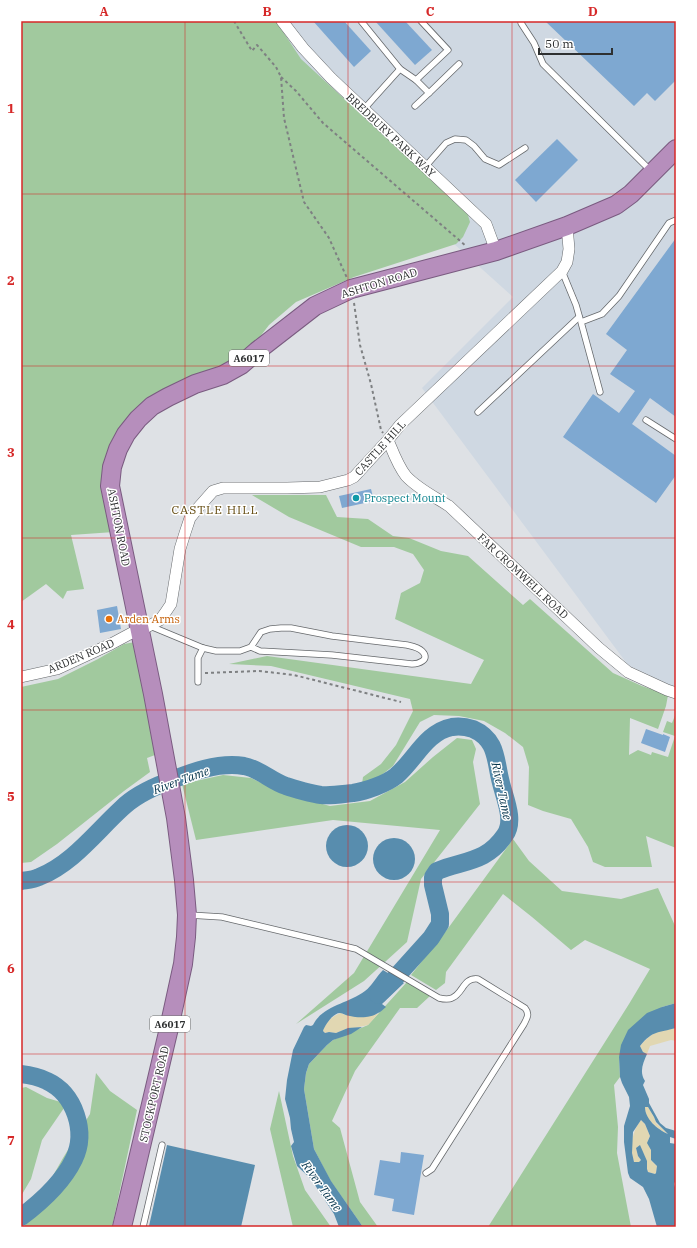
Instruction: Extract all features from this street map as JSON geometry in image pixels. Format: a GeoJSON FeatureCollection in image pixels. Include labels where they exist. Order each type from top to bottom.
{"type":"FeatureCollection","features":[{"type":"Feature","properties":{"kind":"highway","name":"ASHTON ROAD"},"geometry":{"type":"LineString","coordinates":[[176,818],[165,763],[145,628],[110,486],[112,467],[118,449],[126,434],[138,419],[152,406],[168,396],[195,384],[223,375],[241,365],[315,306],[351,289],[496,251],[567,226],[616,205],[631,194],[676,149]]}},
{"type":"Feature","properties":{"kind":"highway","name":"STOCKPORT ROAD"},"geometry":{"type":"LineString","coordinates":[[122,1227],[183,964],[186,937],[186,915],[184,880],[176,818]]}},
{"type":"Feature","properties":{"kind":"street","name":"BREDBURY PARK WAY"},"geometry":{"type":"LineString","coordinates":[[282,21],[303,48],[331,78],[486,224],[496,251]]}},
{"type":"Feature","properties":{"kind":"street","name":"CASTLE HILL"},"geometry":{"type":"LineString","coordinates":[[145,628],[160,620],[171,604],[184,533],[190,518],[213,491],[224,488],[320,487],[348,480],[360,471],[400,425],[562,271],[567,262],[569,249],[567,226]]}},
{"type":"Feature","properties":{"kind":"street","name":"FAR CROMWELL ROAD"},"geometry":{"type":"LineString","coordinates":[[388,440],[396,460],[406,476],[421,489],[449,506],[599,648],[628,672],[676,693]]}},
{"type":"Feature","properties":{"kind":"street","name":"ARDEN ROAD"},"geometry":{"type":"LineString","coordinates":[[21,678],[57,669],[145,628]]}},
{"type":"Feature","properties":{"kind":"lane"},"geometry":{"type":"LineString","coordinates":[[361,21],[400,69],[416,80],[429,93]]}},
{"type":"Feature","properties":{"kind":"lane"},"geometry":{"type":"LineString","coordinates":[[416,80],[448,50],[421,21]]}},
{"type":"Feature","properties":{"kind":"lane"},"geometry":{"type":"LineString","coordinates":[[521,21],[534,43],[543,64],[652,173]]}},
{"type":"Feature","properties":{"kind":"lane"},"geometry":{"type":"LineString","coordinates":[[415,106],[459,64]]}},
{"type":"Feature","properties":{"kind":"lane"},"geometry":{"type":"LineString","coordinates":[[364,109],[400,69]]}},
{"type":"Feature","properties":{"kind":"lane"},"geometry":{"type":"LineString","coordinates":[[425,167],[446,143],[455,139],[466,140],[474,146],[485,159],[499,165],[525,148]]}},
{"type":"Feature","properties":{"kind":"lane"},"geometry":{"type":"LineString","coordinates":[[478,412],[580,320],[602,314],[619,296],[669,222],[676,220]]}},
{"type":"Feature","properties":{"kind":"lane"},"geometry":{"type":"LineString","coordinates":[[562,271],[576,304],[600,392]]}},
{"type":"Feature","properties":{"kind":"lane"},"geometry":{"type":"LineString","coordinates":[[646,420],[676,439]]}},
{"type":"Feature","properties":{"kind":"lane"},"geometry":{"type":"LineString","coordinates":[[145,628],[216,651],[240,651],[251,647],[261,632],[270,629],[286,628],[332,636],[406,645],[415,647],[422,651],[424,658],[419,664],[412,664],[332,655],[260,651],[251,647]]}},
{"type":"Feature","properties":{"kind":"lane"},"geometry":{"type":"LineString","coordinates":[[198,682],[198,658],[203,648]]}},
{"type":"Feature","properties":{"kind":"lane"},"geometry":{"type":"LineString","coordinates":[[186,915],[222,917],[356,949],[439,998],[452,998],[467,982],[474,978],[478,979],[527,1010],[528,1015],[436,1163],[432,1169],[426,1173]]}},
{"type":"Feature","properties":{"kind":"lane"},"geometry":{"type":"LineString","coordinates":[[143,1227],[162,1145]]}},
{"type":"Feature","properties":{"kind":"path"},"geometry":{"type":"LineString","coordinates":[[234,21],[252,51],[257,45],[276,67],[281,77],[296,91],[323,123],[478,256]]}},
{"type":"Feature","properties":{"kind":"path"},"geometry":{"type":"LineString","coordinates":[[281,77],[284,118],[304,202],[330,238],[351,289],[360,344],[381,430],[388,440]]}},
{"type":"Feature","properties":{"kind":"path"},"geometry":{"type":"LineString","coordinates":[[198,674],[259,671],[294,675],[401,702]]}},
{"type":"Feature","properties":{"kind":"shaded area"},"geometry":{"type":"Polygon","coordinates":[[[278,21],[676,21],[676,688],[628,665],[422,388],[513,297],[453,243],[297,64],[278,21]]]}},
{"type":"Feature","properties":{"kind":"green space"},"geometry":{"type":"Polygon","coordinates":[[[21,21],[276,21],[301,59],[467,212],[470,222],[463,237],[456,244],[354,277],[296,302],[269,325],[256,342],[244,354],[120,432],[114,532],[71,535],[84,589],[67,591],[63,599],[46,584],[21,602],[21,21]]]}},
{"type":"Feature","properties":{"kind":"green space"},"geometry":{"type":"Polygon","coordinates":[[[252,495],[326,495],[337,517],[368,519],[393,536],[409,538],[441,551],[468,556],[523,605],[530,599],[613,673],[642,686],[668,695],[658,729],[630,718],[629,755],[638,750],[651,755],[652,752],[668,757],[675,736],[663,732],[667,721],[672,723],[676,713],[676,848],[646,836],[652,867],[605,867],[593,862],[588,847],[571,819],[528,805],[529,767],[523,747],[505,733],[484,721],[459,716],[434,715],[420,722],[393,766],[374,781],[362,784],[363,777],[381,764],[396,745],[413,711],[410,699],[271,666],[229,664],[267,656],[471,684],[484,660],[395,619],[401,593],[420,583],[424,570],[413,554],[394,547],[361,547],[289,517],[252,495]]]}},
{"type":"Feature","properties":{"kind":"green space"},"geometry":{"type":"Polygon","coordinates":[[[135,642],[155,755],[147,758],[150,772],[57,844],[31,862],[21,863],[21,687],[58,679],[124,644],[135,642]]]}},
{"type":"Feature","properties":{"kind":"green space"},"geometry":{"type":"Polygon","coordinates":[[[457,738],[472,740],[476,749],[473,762],[480,804],[421,879],[407,942],[364,981],[296,1024],[354,973],[440,830],[333,820],[196,840],[182,784],[223,775],[251,778],[288,795],[330,806],[370,801],[405,782],[457,738]]]}},
{"type":"Feature","properties":{"kind":"green space"},"geometry":{"type":"Polygon","coordinates":[[[513,839],[529,861],[562,891],[621,899],[658,888],[676,928],[676,1003],[662,1007],[619,1057],[620,1077],[614,1085],[618,1127],[617,1153],[631,1227],[488,1227],[650,969],[585,940],[571,950],[503,894],[446,972],[445,983],[436,990],[411,975],[449,927],[513,839]]]}},
{"type":"Feature","properties":{"kind":"green space"},"geometry":{"type":"Polygon","coordinates":[[[407,982],[430,996],[417,1008],[400,1008],[355,1071],[332,1121],[340,1128],[360,1202],[378,1227],[363,1227],[330,1180],[314,1149],[304,1089],[306,1073],[309,1064],[327,1045],[333,1040],[368,1025],[407,982]]]}},
{"type":"Feature","properties":{"kind":"green space"},"geometry":{"type":"Polygon","coordinates":[[[96,1073],[110,1091],[137,1110],[112,1227],[24,1227],[90,1114],[96,1073]]]}},
{"type":"Feature","properties":{"kind":"green space"},"geometry":{"type":"Polygon","coordinates":[[[26,1087],[47,1098],[64,1103],[64,1108],[42,1140],[31,1179],[21,1196],[21,1088],[26,1087]]]}},
{"type":"Feature","properties":{"kind":"green space"},"geometry":{"type":"Polygon","coordinates":[[[279,1091],[293,1156],[305,1190],[331,1227],[293,1227],[270,1129],[279,1091]]]}},
{"type":"Feature","properties":{"kind":"sand"},"geometry":{"type":"Polygon","coordinates":[[[341,1013],[345,1015],[374,1015],[379,1013],[368,1025],[348,1028],[336,1033],[325,1033],[323,1031],[327,1022],[332,1017],[341,1013]]]}},
{"type":"Feature","properties":{"kind":"sand"},"geometry":{"type":"Polygon","coordinates":[[[676,1028],[676,1041],[671,1040],[650,1046],[647,1054],[643,1052],[640,1046],[650,1036],[659,1031],[676,1028]]]}},
{"type":"Feature","properties":{"kind":"sand"},"geometry":{"type":"Polygon","coordinates":[[[645,1107],[648,1107],[656,1123],[668,1134],[649,1119],[645,1111],[645,1107]]]}},
{"type":"Feature","properties":{"kind":"sand"},"geometry":{"type":"Polygon","coordinates":[[[641,1120],[645,1124],[650,1136],[648,1140],[651,1150],[651,1160],[657,1166],[655,1174],[648,1172],[645,1156],[636,1148],[638,1156],[641,1160],[639,1162],[634,1162],[632,1157],[632,1140],[635,1129],[641,1120]]]}},
{"type":"Feature","properties":{"kind":"water"},"geometry":{"type":"Polygon","coordinates":[[[343,825],[351,825],[362,831],[368,842],[368,850],[362,861],[351,867],[343,867],[332,861],[326,850],[326,842],[332,831],[343,825]]]}},
{"type":"Feature","properties":{"kind":"water"},"geometry":{"type":"Polygon","coordinates":[[[394,838],[409,844],[415,859],[409,874],[394,880],[379,874],[373,859],[379,844],[394,838]]]}},
{"type":"Feature","properties":{"kind":"water"},"geometry":{"type":"Polygon","coordinates":[[[383,970],[404,983],[382,1004],[386,1007],[375,1015],[368,1017],[357,1017],[340,1013],[332,1017],[323,1031],[325,1033],[336,1033],[348,1028],[362,1027],[351,1034],[333,1040],[309,1064],[306,1073],[304,1089],[314,1149],[331,1181],[363,1227],[339,1227],[334,1214],[311,1179],[297,1166],[291,1146],[294,1142],[285,1099],[287,1080],[293,1050],[304,1027],[306,1025],[313,1025],[317,1018],[329,1009],[365,991],[383,970]]]}},
{"type":"Feature","properties":{"kind":"water"},"geometry":{"type":"Polygon","coordinates":[[[676,1003],[676,1028],[652,1035],[640,1046],[643,1052],[647,1054],[643,1064],[642,1074],[645,1081],[643,1085],[649,1099],[649,1103],[660,1123],[666,1128],[676,1131],[676,1139],[670,1137],[670,1143],[676,1144],[676,1179],[674,1184],[676,1191],[676,1227],[657,1227],[649,1199],[643,1187],[630,1178],[628,1173],[624,1142],[624,1126],[630,1106],[629,1097],[620,1077],[619,1057],[621,1045],[628,1030],[647,1013],[676,1003]],[[645,1107],[647,1116],[652,1123],[668,1134],[656,1122],[648,1107],[645,1107]],[[641,1120],[633,1132],[632,1153],[634,1162],[639,1162],[641,1160],[638,1156],[636,1148],[640,1145],[647,1161],[648,1172],[655,1174],[657,1166],[651,1160],[651,1150],[647,1143],[650,1136],[645,1124],[641,1120]]]}},
{"type":"Feature","properties":{"kind":"water"},"geometry":{"type":"Polygon","coordinates":[[[167,1145],[255,1165],[241,1227],[149,1226],[167,1145]]]}},
{"type":"Feature","properties":{"kind":"building"},"geometry":{"type":"Polygon","coordinates":[[[313,21],[344,21],[371,51],[354,67],[313,21]]]}},
{"type":"Feature","properties":{"kind":"building"},"geometry":{"type":"Polygon","coordinates":[[[375,21],[405,21],[432,50],[415,65],[375,21]]]}},
{"type":"Feature","properties":{"kind":"building"},"geometry":{"type":"Polygon","coordinates":[[[545,21],[676,21],[676,80],[655,101],[647,93],[634,106],[545,21]]]}},
{"type":"Feature","properties":{"kind":"building"},"geometry":{"type":"Polygon","coordinates":[[[557,139],[578,160],[536,202],[515,180],[557,139]]]}},
{"type":"Feature","properties":{"kind":"building"},"geometry":{"type":"Polygon","coordinates":[[[676,238],[676,417],[650,398],[632,424],[676,456],[676,475],[656,503],[563,437],[593,394],[619,413],[635,391],[610,374],[627,350],[606,334],[676,238]]]}},
{"type":"Feature","properties":{"kind":"building","name":"Prospect Mount"},"geometry":{"type":"Polygon","coordinates":[[[371,489],[374,501],[342,508],[339,496],[371,489]]]}},
{"type":"Feature","properties":{"kind":"building","name":"Arden Arms"},"geometry":{"type":"Polygon","coordinates":[[[117,606],[121,629],[100,633],[97,610],[117,606]]]}},
{"type":"Feature","properties":{"kind":"building"},"geometry":{"type":"Polygon","coordinates":[[[646,729],[670,737],[665,752],[641,743],[646,729]]]}},
{"type":"Feature","properties":{"kind":"building"},"geometry":{"type":"Polygon","coordinates":[[[401,1152],[424,1155],[414,1215],[392,1211],[394,1199],[374,1195],[380,1160],[400,1163],[401,1152]]]}},
{"type":"Feature","properties":{"kind":"waterway","name":"River Tame"},"geometry":{"type":"LineString","coordinates":[[21,881],[37,878],[62,864],[83,847],[111,818],[137,797],[161,784],[195,771],[224,765],[244,766],[255,770],[281,784],[309,793],[325,795],[353,793],[376,787],[392,779],[403,770],[428,740],[443,730],[452,727],[465,727],[473,729],[487,739],[494,752],[508,810],[508,829],[498,844],[482,856],[437,871],[433,877],[433,885],[440,914],[440,924],[431,938],[378,995]]}},
{"type":"Feature","properties":{"kind":"waterway","name":"River Tame"},"geometry":{"type":"LineString","coordinates":[[21,1074],[41,1078],[57,1087],[71,1104],[79,1126],[78,1148],[74,1159],[64,1176],[44,1198],[21,1217]]}},
{"type":"Feature","properties":{"kind":"place","name":"Prospect Mount"},"geometry":{"type":"Point","coordinates":[356,498]}},
{"type":"Feature","properties":{"kind":"place","name":"Arden Arms"},"geometry":{"type":"Point","coordinates":[109,619]}},
{"type":"Feature","properties":{"kind":"district","name":"CASTLE HILL"},"geometry":{"type":"Point","coordinates":[215,509]}}]}
